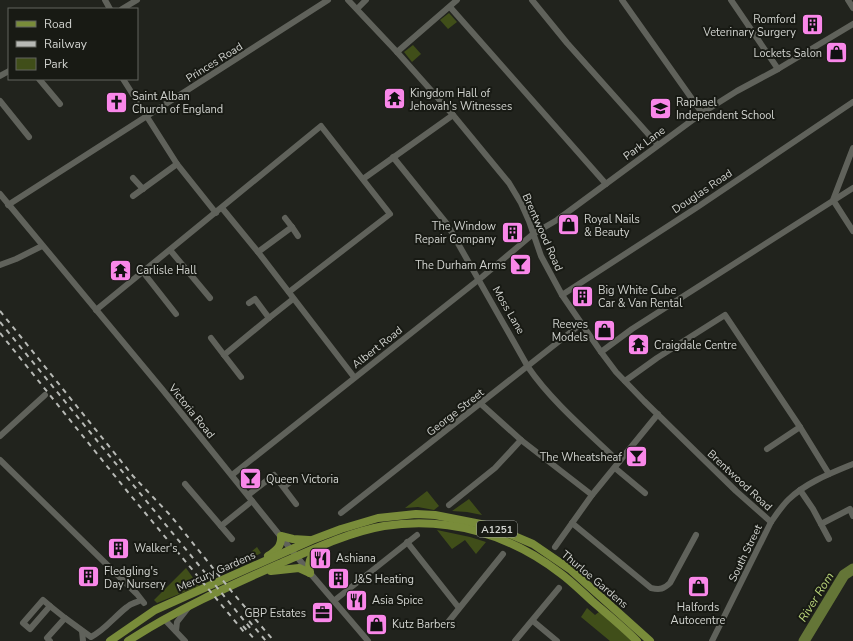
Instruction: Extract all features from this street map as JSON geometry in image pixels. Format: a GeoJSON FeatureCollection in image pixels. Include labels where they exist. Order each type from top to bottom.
{"type":"FeatureCollection","features":[{"type":"Feature","properties":{"kind":"main road","name":"Thurloe Gardens"},"geometry":{"type":"LineString","coordinates":[[292,549],[341,529],[378,518],[416,514],[435,515],[491,526],[533,544],[571,570],[650,641]]}},
{"type":"Feature","properties":{"kind":"main road","name":"Thurloe Gardens"},"geometry":{"type":"LineString","coordinates":[[298,556],[356,533],[384,526],[420,523],[454,526],[489,534],[527,551],[560,573],[637,641]]}},
{"type":"Feature","properties":{"kind":"main road","name":"A1251"},"geometry":{"type":"LineString","coordinates":[[245,571],[277,550],[282,540],[281,536],[293,539],[312,540]]}},
{"type":"Feature","properties":{"kind":"main road","name":"A1251"},"geometry":{"type":"LineString","coordinates":[[310,573],[308,564],[312,555],[334,542]]}},
{"type":"Feature","properties":{"kind":"main road","name":"Mercury Gardens"},"geometry":{"type":"LineString","coordinates":[[110,641],[155,610],[292,549]]}},
{"type":"Feature","properties":{"kind":"main road","name":"Mercury Gardens"},"geometry":{"type":"LineString","coordinates":[[128,641],[164,619],[191,605],[298,556]]}},
{"type":"Feature","properties":{"kind":"main road","name":"A1251"},"geometry":{"type":"LineString","coordinates":[[255,575],[293,568],[302,569],[310,573]]}},
{"type":"Feature","properties":{"kind":"main road"},"geometry":{"type":"LineString","coordinates":[[139,621],[153,618],[164,619]]}},
{"type":"Feature","properties":{"kind":"street"},"geometry":{"type":"LineString","coordinates":[[124,8],[137,0]]}},
{"type":"Feature","properties":{"kind":"street","name":"Princes Road"},"geometry":{"type":"LineString","coordinates":[[8,205],[328,0]]}},
{"type":"Feature","properties":{"kind":"street","name":"Brentwood Road"},"geometry":{"type":"LineString","coordinates":[[348,0],[453,115],[509,184],[521,203],[544,263],[562,295],[601,352],[625,381],[736,492],[771,522]]}},
{"type":"Feature","properties":{"kind":"street"},"geometry":{"type":"LineString","coordinates":[[357,9],[366,0]]}},
{"type":"Feature","properties":{"kind":"street"},"geometry":{"type":"LineString","coordinates":[[397,52],[457,0]]}},
{"type":"Feature","properties":{"kind":"street"},"geometry":{"type":"LineString","coordinates":[[532,0],[572,48],[658,145]]}},
{"type":"Feature","properties":{"kind":"street"},"geometry":{"type":"LineString","coordinates":[[622,0],[702,113]]}},
{"type":"Feature","properties":{"kind":"street"},"geometry":{"type":"LineString","coordinates":[[730,0],[778,69]]}},
{"type":"Feature","properties":{"kind":"street"},"geometry":{"type":"LineString","coordinates":[[848,0],[853,8]]}},
{"type":"Feature","properties":{"kind":"street"},"geometry":{"type":"LineString","coordinates":[[450,7],[606,184]]}},
{"type":"Feature","properties":{"kind":"street","name":"Park Lane"},"geometry":{"type":"LineString","coordinates":[[533,234],[556,220],[702,113],[853,24]]}},
{"type":"Feature","properties":{"kind":"street"},"geometry":{"type":"LineString","coordinates":[[40,80],[60,104]]}},
{"type":"Feature","properties":{"kind":"street"},"geometry":{"type":"LineString","coordinates":[[124,80],[177,164],[216,213]]}},
{"type":"Feature","properties":{"kind":"street"},"geometry":{"type":"LineString","coordinates":[[0,101],[29,137]]}},
{"type":"Feature","properties":{"kind":"street","name":"Douglas Road"},"geometry":{"type":"LineString","coordinates":[[562,295],[696,208],[853,102]]}},
{"type":"Feature","properties":{"kind":"street"},"geometry":{"type":"LineString","coordinates":[[363,179],[453,115]]}},
{"type":"Feature","properties":{"kind":"street"},"geometry":{"type":"LineString","coordinates":[[96,310],[321,126],[390,214],[289,292]]}},
{"type":"Feature","properties":{"kind":"street"},"geometry":{"type":"LineString","coordinates":[[833,200],[853,148]]}},
{"type":"Feature","properties":{"kind":"street","name":"Moss Lane"},"geometry":{"type":"LineString","coordinates":[[393,157],[447,224],[528,367],[538,381],[620,462]]}},
{"type":"Feature","properties":{"kind":"street"},"geometry":{"type":"LineString","coordinates":[[133,196],[177,164]]}},
{"type":"Feature","properties":{"kind":"street"},"geometry":{"type":"LineString","coordinates":[[133,178],[143,189]]}},
{"type":"Feature","properties":{"kind":"street"},"geometry":{"type":"LineString","coordinates":[[601,352],[632,329],[853,188]]}},
{"type":"Feature","properties":{"kind":"street","name":"Victoria Road"},"geometry":{"type":"LineString","coordinates":[[0,194],[232,475],[310,573],[335,600],[368,641]]}},
{"type":"Feature","properties":{"kind":"street"},"geometry":{"type":"LineString","coordinates":[[833,200],[853,231]]}},
{"type":"Feature","properties":{"kind":"street"},"geometry":{"type":"LineString","coordinates":[[222,208],[258,252],[354,377]]}},
{"type":"Feature","properties":{"kind":"street"},"geometry":{"type":"LineString","coordinates":[[285,218],[298,236]]}},
{"type":"Feature","properties":{"kind":"street"},"geometry":{"type":"LineString","coordinates":[[258,252],[292,227]]}},
{"type":"Feature","properties":{"kind":"street","name":"Albert Road"},"geometry":{"type":"LineString","coordinates":[[232,475],[479,279],[533,234]]}},
{"type":"Feature","properties":{"kind":"street"},"geometry":{"type":"LineString","coordinates":[[0,265],[42,246]]}},
{"type":"Feature","properties":{"kind":"street"},"geometry":{"type":"LineString","coordinates":[[170,250],[210,298]]}},
{"type":"Feature","properties":{"kind":"street"},"geometry":{"type":"LineString","coordinates":[[143,272],[176,314]]}},
{"type":"Feature","properties":{"kind":"street"},"geometry":{"type":"LineString","coordinates":[[249,303],[255,299],[269,318]]}},
{"type":"Feature","properties":{"kind":"street"},"geometry":{"type":"LineString","coordinates":[[224,355],[294,299]]}},
{"type":"Feature","properties":{"kind":"street"},"geometry":{"type":"LineString","coordinates":[[625,381],[657,358],[725,315],[800,427],[829,474]]}},
{"type":"Feature","properties":{"kind":"street","name":"George Street"},"geometry":{"type":"LineString","coordinates":[[348,518],[342,512],[581,324]]}},
{"type":"Feature","properties":{"kind":"street"},"geometry":{"type":"LineString","coordinates":[[211,338],[241,377]]}},
{"type":"Feature","properties":{"kind":"street"},"geometry":{"type":"LineString","coordinates":[[0,436],[45,395]]}},
{"type":"Feature","properties":{"kind":"street"},"geometry":{"type":"LineString","coordinates":[[481,404],[521,440],[592,495]]}},
{"type":"Feature","properties":{"kind":"street"},"geometry":{"type":"LineString","coordinates":[[555,547],[592,495],[658,414]]}},
{"type":"Feature","properties":{"kind":"street"},"geometry":{"type":"LineString","coordinates":[[767,449],[800,427]]}},
{"type":"Feature","properties":{"kind":"street"},"geometry":{"type":"LineString","coordinates":[[449,505],[495,468],[521,440]]}},
{"type":"Feature","properties":{"kind":"street"},"geometry":{"type":"LineString","coordinates":[[0,460],[137,594],[143,602],[129,605],[100,633],[91,637],[43,600],[22,623],[30,629],[50,606]]}},
{"type":"Feature","properties":{"kind":"street","name":"South Street"},"geometry":{"type":"LineString","coordinates":[[712,641],[771,522],[788,499],[800,490],[829,474],[853,464]]}},
{"type":"Feature","properties":{"kind":"street"},"geometry":{"type":"LineString","coordinates":[[615,468],[645,493]]}},
{"type":"Feature","properties":{"kind":"street"},"geometry":{"type":"LineString","coordinates":[[248,495],[274,475],[296,504]]}},
{"type":"Feature","properties":{"kind":"street"},"geometry":{"type":"LineString","coordinates":[[284,488],[294,480]]}},
{"type":"Feature","properties":{"kind":"street"},"geometry":{"type":"LineString","coordinates":[[185,484],[232,539]]}},
{"type":"Feature","properties":{"kind":"street"},"geometry":{"type":"LineString","coordinates":[[800,490],[814,510],[829,539]]}},
{"type":"Feature","properties":{"kind":"street"},"geometry":{"type":"LineString","coordinates":[[221,526],[252,501]]}},
{"type":"Feature","properties":{"kind":"street"},"geometry":{"type":"LineString","coordinates":[[821,524],[850,510],[853,516]]}},
{"type":"Feature","properties":{"kind":"street"},"geometry":{"type":"LineString","coordinates":[[572,523],[652,588],[657,589],[665,588],[670,583],[696,535]]}},
{"type":"Feature","properties":{"kind":"street"},"geometry":{"type":"LineString","coordinates":[[335,600],[417,535]]}},
{"type":"Feature","properties":{"kind":"street"},"geometry":{"type":"LineString","coordinates":[[407,542],[459,608]]}},
{"type":"Feature","properties":{"kind":"street"},"geometry":{"type":"LineString","coordinates":[[445,626],[503,554]]}},
{"type":"Feature","properties":{"kind":"street"},"geometry":{"type":"LineString","coordinates":[[515,641],[559,588]]}},
{"type":"Feature","properties":{"kind":"street"},"geometry":{"type":"LineString","coordinates":[[176,631],[177,622],[191,605]]}},
{"type":"Feature","properties":{"kind":"street"},"geometry":{"type":"LineString","coordinates":[[50,641],[47,638],[65,618]]}},
{"type":"Feature","properties":{"kind":"street"},"geometry":{"type":"LineString","coordinates":[[164,619],[185,641]]}},
{"type":"Feature","properties":{"kind":"street"},"geometry":{"type":"LineString","coordinates":[[533,620],[556,641]]}},
{"type":"Feature","properties":{"kind":"street"},"geometry":{"type":"LineString","coordinates":[[82,631],[83,641]]}},
{"type":"Feature","properties":{"kind":"green space"},"geometry":{"type":"Polygon","coordinates":[[[449,13],[457,22],[448,29],[440,20],[449,13]]]}},
{"type":"Feature","properties":{"kind":"green space"},"geometry":{"type":"Polygon","coordinates":[[[413,45],[421,54],[412,62],[404,52],[413,45]]]}},
{"type":"Feature","properties":{"kind":"green space"},"geometry":{"type":"Polygon","coordinates":[[[427,491],[439,506],[434,510],[418,507],[405,508],[427,491]]]}},
{"type":"Feature","properties":{"kind":"green space"},"geometry":{"type":"Polygon","coordinates":[[[469,499],[482,515],[452,511],[469,499]]]}},
{"type":"Feature","properties":{"kind":"green space"},"geometry":{"type":"Polygon","coordinates":[[[437,530],[486,542],[476,554],[465,540],[452,549],[437,530]]]}},
{"type":"Feature","properties":{"kind":"green space"},"geometry":{"type":"Polygon","coordinates":[[[257,547],[261,553],[228,572],[226,570],[232,568],[257,547]]]}},
{"type":"Feature","properties":{"kind":"green space"},"geometry":{"type":"Polygon","coordinates":[[[186,568],[199,586],[157,603],[154,600],[186,568]]]}},
{"type":"Feature","properties":{"kind":"green space"},"geometry":{"type":"Polygon","coordinates":[[[587,608],[595,615],[599,612],[632,641],[610,641],[581,617],[587,608]]]}},
{"type":"Feature","properties":{"kind":"waterway","name":"River Rom"},"geometry":{"type":"LineString","coordinates":[[804,641],[844,575],[853,569]]}},
{"type":"Feature","properties":{"kind":"railway"},"geometry":{"type":"LineString","coordinates":[[0,311],[133,476],[171,516],[274,641]]}},
{"type":"Feature","properties":{"kind":"railway"},"geometry":{"type":"LineString","coordinates":[[0,322],[251,629]]}},
{"type":"Feature","properties":{"kind":"railway"},"geometry":{"type":"LineString","coordinates":[[0,333],[127,491],[244,632]]}},
{"type":"Feature","properties":{"kind":"railway"},"geometry":{"type":"LineString","coordinates":[[249,621],[266,641]]}},
{"type":"Feature","properties":{"kind":"railway"},"geometry":{"type":"LineString","coordinates":[[243,626],[256,641]]}},
{"type":"Feature","properties":{"kind":"place","name":"Romford Veterinary Surgery"},"geometry":{"type":"Point","coordinates":[812,25]}},
{"type":"Feature","properties":{"kind":"place","name":"Lockets Salon"},"geometry":{"type":"Point","coordinates":[837,53]}},
{"type":"Feature","properties":{"kind":"place","name":"Kingdom Hall of Jehovah's Witnesses"},"geometry":{"type":"Point","coordinates":[394,99]}},
{"type":"Feature","properties":{"kind":"place","name":"Saint Alban Church of England"},"geometry":{"type":"Point","coordinates":[117,102]}},
{"type":"Feature","properties":{"kind":"place","name":"Raphael Independent School"},"geometry":{"type":"Point","coordinates":[661,108]}},
{"type":"Feature","properties":{"kind":"place","name":"Royal Nails & Beauty"},"geometry":{"type":"Point","coordinates":[569,225]}},
{"type":"Feature","properties":{"kind":"place","name":"The Window Repair Company"},"geometry":{"type":"Point","coordinates":[512,232]}},
{"type":"Feature","properties":{"kind":"place","name":"The Durham Arms"},"geometry":{"type":"Point","coordinates":[521,265]}},
{"type":"Feature","properties":{"kind":"place","name":"Carlisle Hall"},"geometry":{"type":"Point","coordinates":[121,270]}},
{"type":"Feature","properties":{"kind":"place","name":"Big White Cube Car & Van Rental"},"geometry":{"type":"Point","coordinates":[583,296]}},
{"type":"Feature","properties":{"kind":"place","name":"Reeves Models"},"geometry":{"type":"Point","coordinates":[604,330]}},
{"type":"Feature","properties":{"kind":"place","name":"Craigdale Centre"},"geometry":{"type":"Point","coordinates":[638,345]}},
{"type":"Feature","properties":{"kind":"place","name":"The Wheatsheaf"},"geometry":{"type":"Point","coordinates":[637,457]}},
{"type":"Feature","properties":{"kind":"place","name":"Queen Victoria"},"geometry":{"type":"Point","coordinates":[251,479]}},
{"type":"Feature","properties":{"kind":"place","name":"Walker's"},"geometry":{"type":"Point","coordinates":[118,548]}},
{"type":"Feature","properties":{"kind":"place","name":"Ashiana"},"geometry":{"type":"Point","coordinates":[321,558]}},
{"type":"Feature","properties":{"kind":"place","name":"Fledgling's Day Nursery"},"geometry":{"type":"Point","coordinates":[88,577]}},
{"type":"Feature","properties":{"kind":"place","name":"J&S Heating"},"geometry":{"type":"Point","coordinates":[338,579]}},
{"type":"Feature","properties":{"kind":"place","name":"Halfords Autocentre"},"geometry":{"type":"Point","coordinates":[698,587]}},
{"type":"Feature","properties":{"kind":"place","name":"Asia Spice"},"geometry":{"type":"Point","coordinates":[356,600]}},
{"type":"Feature","properties":{"kind":"place","name":"GBP Estates"},"geometry":{"type":"Point","coordinates":[322,613]}},
{"type":"Feature","properties":{"kind":"place","name":"Kutz Barbers"},"geometry":{"type":"Point","coordinates":[377,624]}}]}
